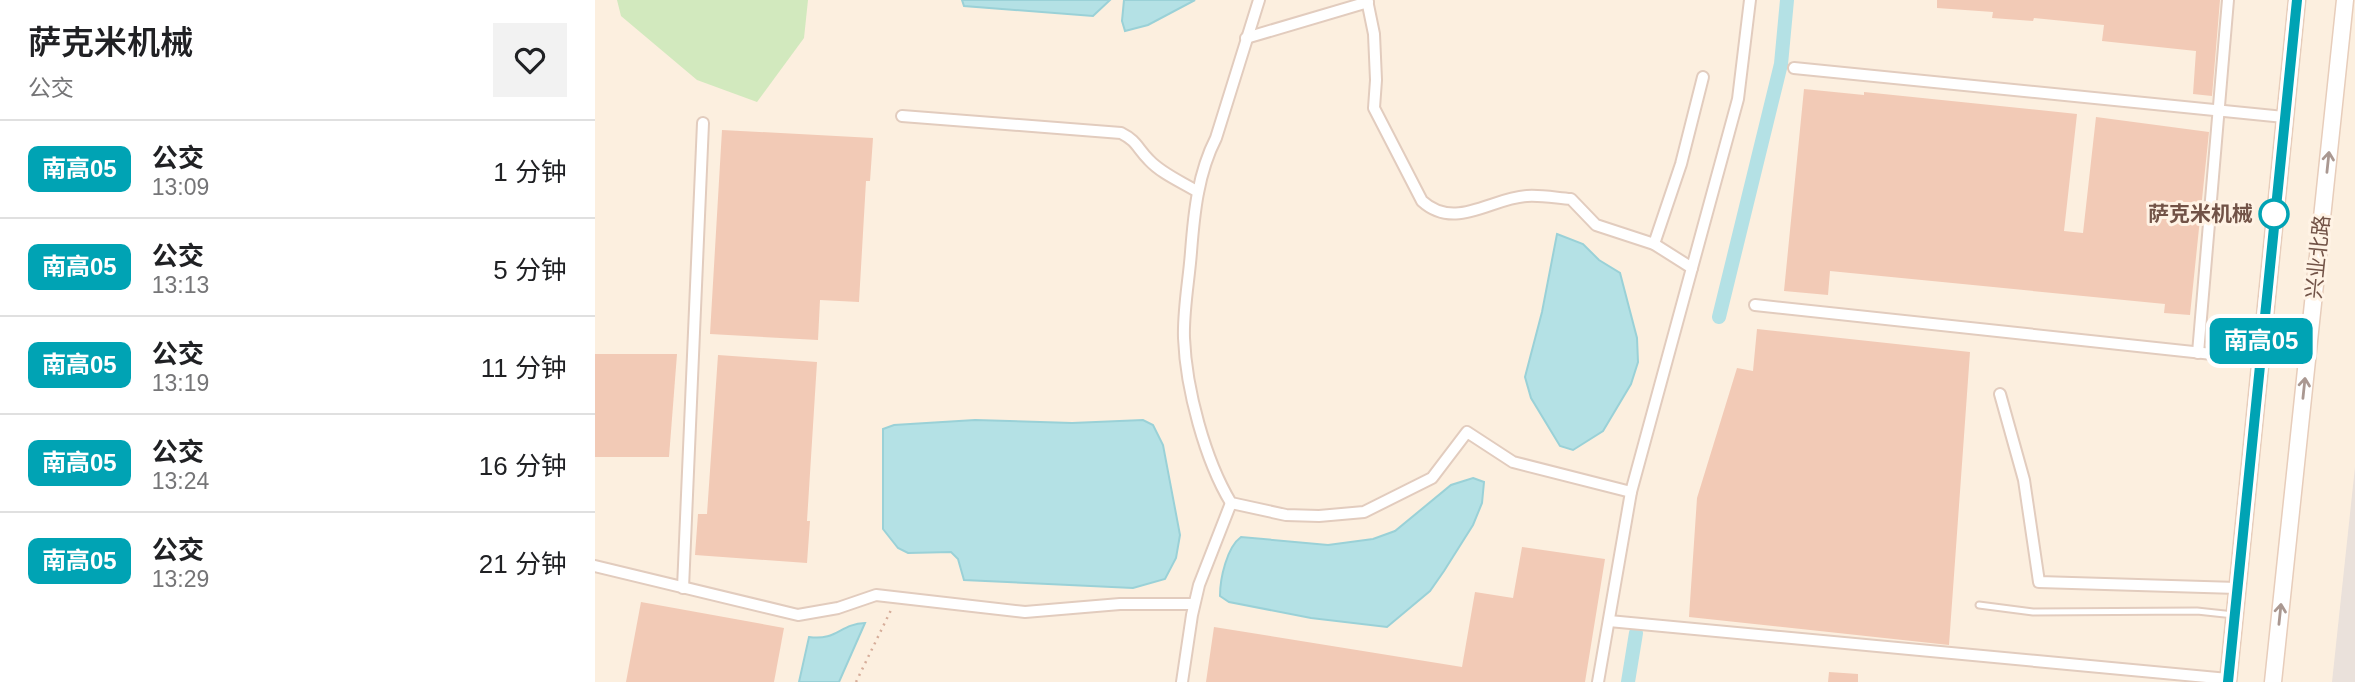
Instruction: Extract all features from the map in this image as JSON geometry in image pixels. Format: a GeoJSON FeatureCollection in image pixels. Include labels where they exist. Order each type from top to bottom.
{"type":"FeatureCollection","features":[{"type":"Feature","properties":{"kind":"main road"},"geometry":{"type":"LineString","coordinates":[[2228,680],[2297,0]]}},
{"type":"Feature","properties":{"kind":"main road","name":"兴业北路"},"geometry":{"type":"LineString","coordinates":[[2273,682],[2345,0]]}},
{"type":"Feature","properties":{"kind":"street"},"geometry":{"type":"LineString","coordinates":[[1259,0],[1216,138],[1205,159],[1198,192],[1184,338],[1194,402],[1217,479],[1231,503],[1286,514],[1319,516],[1364,512],[1432,478],[1467,432],[1513,462],[1631,492]]}},
{"type":"Feature","properties":{"kind":"street"},"geometry":{"type":"LineString","coordinates":[[1598,682],[1631,492],[1738,99],[1749,0]]}},
{"type":"Feature","properties":{"kind":"street"},"geometry":{"type":"LineString","coordinates":[[2198,353],[2228,0]]}},
{"type":"Feature","properties":{"kind":"street"},"geometry":{"type":"LineString","coordinates":[[1246,38],[1367,1],[1374,34],[1374,108],[1422,201],[1430,208],[1460,215],[1525,195],[1571,199],[1596,225],[1654,244],[1692,268]]}},
{"type":"Feature","properties":{"kind":"street"},"geometry":{"type":"LineString","coordinates":[[1794,68],[2284,117]]}},
{"type":"Feature","properties":{"kind":"street"},"geometry":{"type":"LineString","coordinates":[[1654,244],[1681,164],[1703,77]]}},
{"type":"Feature","properties":{"kind":"street"},"geometry":{"type":"LineString","coordinates":[[902,116],[1121,132],[1134,139],[1148,160],[1162,171],[1198,192]]}},
{"type":"Feature","properties":{"kind":"street"},"geometry":{"type":"LineString","coordinates":[[683,587],[703,123]]}},
{"type":"Feature","properties":{"kind":"street"},"geometry":{"type":"LineString","coordinates":[[1755,305],[2259,359]]}},
{"type":"Feature","properties":{"kind":"street"},"geometry":{"type":"LineString","coordinates":[[2000,394],[2024,480],[2039,582],[2237,587]]}},
{"type":"Feature","properties":{"kind":"street"},"geometry":{"type":"LineString","coordinates":[[1182,682],[1199,585],[1231,503]]}},
{"type":"Feature","properties":{"kind":"street"},"geometry":{"type":"LineString","coordinates":[[595,566],[798,615],[838,608],[876,595],[1025,612],[1120,604],[1194,604]]}},
{"type":"Feature","properties":{"kind":"street"},"geometry":{"type":"LineString","coordinates":[[1609,621],[2228,680]]}},
{"type":"Feature","properties":{"kind":"lane"},"geometry":{"type":"LineString","coordinates":[[1979,605],[2033,612],[2197,611],[2234,615]]}},
{"type":"Feature","properties":{"kind":"path"},"geometry":{"type":"LineString","coordinates":[[856,682],[897,597]]}},
{"type":"Feature","properties":{"kind":"shaded area"},"geometry":{"type":"Polygon","coordinates":[[[2355,467],[2355,682],[2332,682],[2355,467]]]}},
{"type":"Feature","properties":{"kind":"green space"},"geometry":{"type":"Polygon","coordinates":[[[617,0],[808,0],[804,38],[757,102],[697,80],[621,16],[617,0]]]}},
{"type":"Feature","properties":{"kind":"water"},"geometry":{"type":"Polygon","coordinates":[[[962,0],[1110,0],[1093,16],[964,6],[962,0]]]}},
{"type":"Feature","properties":{"kind":"water"},"geometry":{"type":"Polygon","coordinates":[[[1124,0],[1195,0],[1148,25],[1125,31],[1122,21],[1124,0]]]}},
{"type":"Feature","properties":{"kind":"water"},"geometry":{"type":"Polygon","coordinates":[[[1557,234],[1583,244],[1599,260],[1620,273],[1637,338],[1638,362],[1631,384],[1603,431],[1573,450],[1560,446],[1531,398],[1525,377],[1542,312],[1557,234]]]}},
{"type":"Feature","properties":{"kind":"water"},"geometry":{"type":"Polygon","coordinates":[[[975,420],[1072,423],[1143,420],[1153,425],[1163,445],[1180,535],[1176,558],[1165,579],[1133,588],[964,580],[958,559],[951,552],[908,553],[898,548],[883,529],[883,429],[894,425],[975,420]]]}},
{"type":"Feature","properties":{"kind":"water"},"geometry":{"type":"Polygon","coordinates":[[[1473,478],[1484,482],[1482,503],[1473,525],[1430,591],[1387,627],[1311,618],[1229,602],[1220,596],[1225,564],[1232,548],[1241,537],[1328,545],[1373,539],[1395,531],[1451,485],[1473,478]]]}},
{"type":"Feature","properties":{"kind":"water"},"geometry":{"type":"Polygon","coordinates":[[[865,623],[839,682],[799,682],[809,637],[826,637],[850,626],[865,623]]]}},
{"type":"Feature","properties":{"kind":"building"},"geometry":{"type":"Polygon","coordinates":[[[1937,0],[2220,0],[2212,96],[2193,94],[2196,51],[2102,41],[2104,25],[2034,18],[2033,21],[1992,18],[1993,12],[1937,8],[1937,0]]]}},
{"type":"Feature","properties":{"kind":"building"},"geometry":{"type":"Polygon","coordinates":[[[1804,89],[1864,95],[1864,92],[2077,114],[2064,231],[2083,233],[2096,117],[2209,132],[2190,315],[2164,313],[2165,304],[1830,271],[1828,295],[1784,291],[1804,89]]]}},
{"type":"Feature","properties":{"kind":"building"},"geometry":{"type":"Polygon","coordinates":[[[722,130],[873,138],[870,181],[866,181],[859,302],[820,300],[818,340],[710,334],[722,130]]]}},
{"type":"Feature","properties":{"kind":"building"},"geometry":{"type":"Polygon","coordinates":[[[1757,329],[1970,352],[1949,645],[1689,617],[1697,498],[1737,368],[1753,371],[1757,329]]]}},
{"type":"Feature","properties":{"kind":"building"},"geometry":{"type":"Polygon","coordinates":[[[595,354],[677,354],[669,457],[595,457],[595,354]]]}},
{"type":"Feature","properties":{"kind":"building"},"geometry":{"type":"Polygon","coordinates":[[[718,355],[817,362],[807,563],[695,555],[698,514],[707,514],[718,355]]]}},
{"type":"Feature","properties":{"kind":"building"},"geometry":{"type":"Polygon","coordinates":[[[1522,547],[1605,559],[1585,682],[1206,682],[1214,627],[1462,667],[1475,592],[1513,598],[1522,547]]]}},
{"type":"Feature","properties":{"kind":"building"},"geometry":{"type":"Polygon","coordinates":[[[641,602],[784,628],[774,682],[626,682],[641,602]]]}},
{"type":"Feature","properties":{"kind":"building"},"geometry":{"type":"Polygon","coordinates":[[[1829,672],[1858,674],[1858,682],[1828,682],[1829,672]]]}},
{"type":"Feature","properties":{"kind":"waterway"},"geometry":{"type":"LineString","coordinates":[[1719,317],[1781,64],[1787,0]]}},
{"type":"Feature","properties":{"kind":"waterway"},"geometry":{"type":"LineString","coordinates":[[1628,682],[1636,633]]}},
{"type":"Feature","properties":{"kind":"bus line","name":"南高05"},"geometry":{"type":"LineString","coordinates":[[2228,682],[2297,0]]}},
{"type":"Feature","properties":{"kind":"place","name":"萨克米机械"},"geometry":{"type":"Point","coordinates":[2274,214]}}]}
